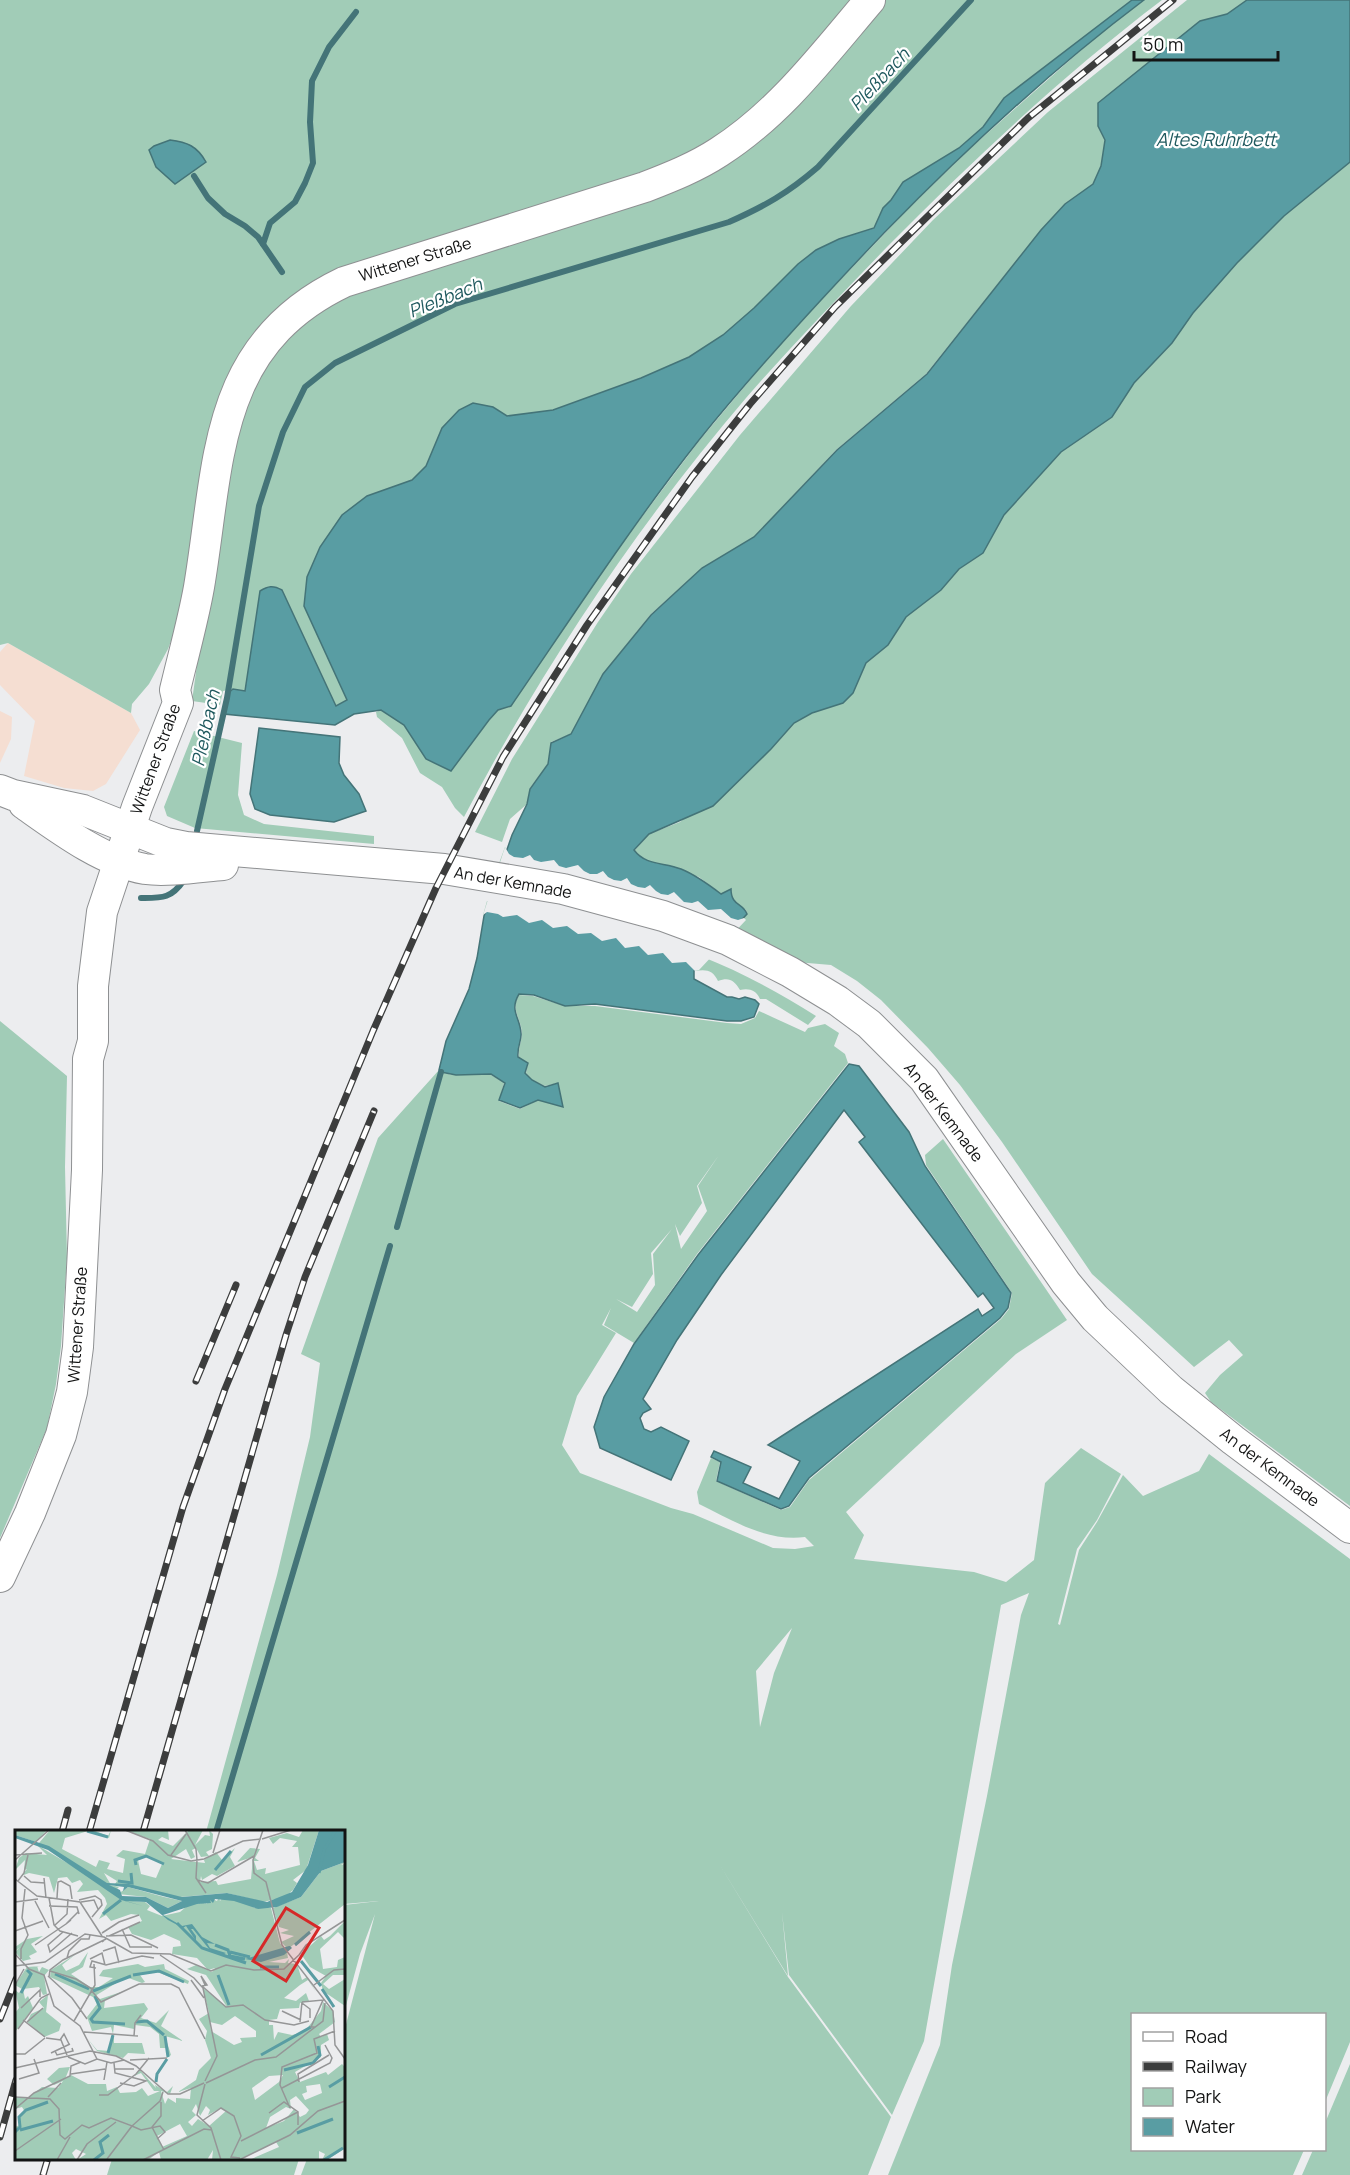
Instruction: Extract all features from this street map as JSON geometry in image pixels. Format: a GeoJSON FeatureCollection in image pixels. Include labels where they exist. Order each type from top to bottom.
{"type":"FeatureCollection","features":[{"type":"Feature","properties":{"kind":"main road","name":"Wittener Straße"},"geometry":{"type":"LineString","coordinates":[[0,1577],[30,1513],[61,1436],[72,1392],[78,1347],[87,1170],[88,1059],[93,1041],[93,986],[102,912],[112,858],[122,825],[178,703],[176,690],[199,589],[216,469],[229,409],[255,356],[275,330],[318,294],[360,275],[645,187],[708,159],[747,133],[771,112],[793,90],[870,0]]}},
{"type":"Feature","properties":{"kind":"main road","name":"An der Kemnade"},"geometry":{"type":"LineString","coordinates":[[6,792],[83,810],[166,843],[186,847],[435,868],[563,889],[663,916],[728,940],[790,972],[838,1001],[869,1024],[924,1080],[1066,1283],[1095,1318],[1171,1390],[1350,1528]]}},
{"type":"Feature","properties":{"kind":"main road","name":"An der Kemnade"},"geometry":{"type":"LineString","coordinates":[[6,792],[56,826],[112,858],[145,869],[234,865],[288,857]]}},
{"type":"Feature","properties":{"kind":"shaded area"},"geometry":{"type":"Polygon","coordinates":[[[8,643],[131,713],[140,730],[106,784],[93,791],[64,788],[24,776],[35,721],[0,685],[0,652],[8,643]]]}},
{"type":"Feature","properties":{"kind":"shaded area"},"geometry":{"type":"Polygon","coordinates":[[[0,711],[12,717],[11,739],[0,763],[0,711]]]}},
{"type":"Feature","properties":{"kind":"green space"},"geometry":{"type":"Polygon","coordinates":[[[0,0],[858,0],[811,57],[702,153],[556,206],[263,331],[185,604],[168,649],[149,684],[132,704],[131,713],[8,643],[0,645],[0,0]]]}},
{"type":"Feature","properties":{"kind":"green space"},"geometry":{"type":"Polygon","coordinates":[[[885,0],[1132,0],[1004,98],[983,127],[959,148],[903,182],[883,208],[874,228],[839,239],[816,250],[798,264],[723,335],[689,357],[641,378],[553,410],[507,416],[493,407],[442,428],[426,466],[412,480],[395,487],[320,547],[307,577],[304,606],[347,700],[336,706],[282,590],[248,676],[245,691],[233,689],[223,691],[220,705],[192,701],[213,549],[241,410],[266,364],[290,336],[322,310],[365,286],[787,115],[885,0]]]}},
{"type":"Feature","properties":{"kind":"green space"},"geometry":{"type":"Polygon","coordinates":[[[1144,0],[1162,0],[1054,88],[953,182],[833,303],[746,398],[706,446],[667,496],[593,600],[525,707],[464,817],[455,808],[442,787],[420,773],[402,738],[377,717],[376,712],[381,710],[404,725],[426,759],[451,771],[699,441],[785,338],[909,208],[974,145],[1104,30],[1144,0]]]}},
{"type":"Feature","properties":{"kind":"green space"},"geometry":{"type":"Polygon","coordinates":[[[1187,0],[1247,0],[1227,14],[1200,21],[1098,126],[1105,140],[1101,166],[1093,184],[1065,204],[1041,230],[926,374],[836,450],[754,537],[702,568],[651,614],[603,674],[571,734],[551,742],[548,764],[530,788],[527,804],[510,819],[502,842],[475,832],[512,759],[598,622],[631,574],[740,435],[851,306],[933,220],[1048,112],[1187,0]]]}},
{"type":"Feature","properties":{"kind":"green space"},"geometry":{"type":"Polygon","coordinates":[[[1350,162],[1350,1506],[1211,1402],[1205,1393],[1220,1375],[1243,1355],[1229,1340],[1194,1367],[1092,1274],[960,1085],[881,1000],[857,981],[831,965],[796,962],[498,866],[505,847],[509,854],[738,920],[747,914],[746,910],[733,899],[731,890],[721,894],[699,877],[641,859],[634,851],[649,834],[680,822],[771,749],[794,723],[812,713],[843,703],[853,693],[866,663],[888,645],[906,617],[941,590],[959,569],[983,553],[1004,515],[1061,452],[1112,417],[1134,383],[1172,343],[1193,313],[1237,263],[1284,216],[1350,162]]]}},
{"type":"Feature","properties":{"kind":"green space"},"geometry":{"type":"Polygon","coordinates":[[[194,731],[242,743],[238,795],[244,815],[264,824],[374,836],[374,844],[195,828],[167,816],[164,807],[194,731]]]}},
{"type":"Feature","properties":{"kind":"green space"},"geometry":{"type":"Polygon","coordinates":[[[487,901],[616,929],[682,949],[773,990],[816,1016],[808,1025],[766,999],[760,999],[752,990],[740,990],[728,979],[718,981],[709,971],[695,971],[691,966],[488,912],[483,915],[487,901]]]}},
{"type":"Feature","properties":{"kind":"green space"},"geometry":{"type":"Polygon","coordinates":[[[519,995],[533,996],[565,1006],[595,1006],[741,1024],[755,1018],[759,1011],[805,1032],[808,1028],[825,1024],[839,1033],[834,1046],[845,1054],[848,1063],[697,1254],[634,1343],[604,1325],[611,1308],[602,1325],[616,1333],[577,1396],[562,1445],[580,1473],[671,1508],[693,1514],[773,1548],[795,1549],[814,1546],[805,1537],[777,1536],[737,1523],[699,1504],[697,1492],[711,1458],[720,1462],[716,1481],[781,1510],[790,1507],[809,1480],[1001,1319],[1009,1309],[1012,1293],[926,1165],[925,1155],[943,1139],[1067,1320],[1016,1354],[846,1512],[864,1535],[854,1559],[974,1572],[1006,1582],[1034,1560],[1045,1483],[1081,1448],[1121,1474],[1097,1520],[1077,1549],[1058,1624],[1060,1625],[1079,1550],[1097,1522],[1123,1475],[1143,1496],[1199,1471],[1209,1454],[1350,1559],[1350,2042],[1326,2100],[1326,2013],[1131,2013],[1131,2151],[1304,2151],[1293,2175],[888,2175],[940,2045],[952,1965],[1021,1615],[1029,1593],[1001,1605],[924,2041],[892,2115],[789,1975],[782,1912],[788,1976],[718,1862],[788,1977],[891,2117],[868,2175],[301,2175],[307,2160],[345,2160],[345,2028],[375,1914],[360,1954],[345,2009],[345,1905],[379,1901],[345,1904],[345,1830],[207,1830],[277,1575],[310,1437],[320,1363],[301,1354],[378,1138],[439,1070],[451,1075],[478,1073],[491,1075],[504,1083],[499,1101],[520,1109],[538,1100],[563,1107],[558,1083],[545,1086],[532,1080],[526,1073],[528,1063],[519,1058],[522,1033],[516,1005],[519,995]],[[719,1155],[697,1186],[702,1203],[680,1236],[675,1224],[681,1249],[707,1211],[698,1186],[719,1155]],[[672,1229],[651,1253],[653,1274],[632,1307],[616,1299],[637,1312],[655,1285],[653,1254],[672,1229]],[[792,1628],[756,1671],[760,1727],[774,1673],[792,1628]]]}},
{"type":"Feature","properties":{"kind":"green space"},"geometry":{"type":"Polygon","coordinates":[[[0,1021],[67,1076],[65,1167],[67,1258],[61,1346],[47,1428],[0,1538],[0,1021]]]}},
{"type":"Feature","properties":{"kind":"green space"},"geometry":{"type":"Polygon","coordinates":[[[1350,2064],[1350,2175],[1302,2175],[1313,2151],[1326,2151],[1326,2121],[1350,2064]]]}},
{"type":"Feature","properties":{"kind":"green space"},"geometry":{"type":"Polygon","coordinates":[[[111,2160],[299,2160],[294,2175],[107,2175],[111,2160]]]}},
{"type":"Feature","properties":{"kind":"water"},"geometry":{"type":"Polygon","coordinates":[[[1132,0],[1144,0],[1042,83],[946,171],[860,258],[766,361],[699,440],[650,505],[511,706],[498,710],[451,771],[426,759],[404,725],[381,710],[354,714],[335,725],[224,714],[228,693],[233,689],[245,691],[260,591],[271,587],[282,590],[336,706],[347,700],[304,606],[307,577],[320,547],[342,515],[367,496],[412,480],[426,466],[442,428],[459,410],[473,403],[493,407],[507,416],[553,410],[641,378],[689,357],[723,335],[798,264],[816,250],[839,239],[874,228],[883,208],[903,182],[959,148],[983,127],[1004,98],[1132,0]]]}},
{"type":"Feature","properties":{"kind":"water","name":"Altes Ruhrbett"},"geometry":{"type":"Polygon","coordinates":[[[1247,0],[1350,0],[1350,162],[1284,216],[1237,263],[1193,313],[1172,343],[1134,383],[1112,417],[1061,452],[1004,515],[983,553],[959,569],[941,590],[906,617],[888,645],[866,663],[853,693],[843,703],[812,713],[794,723],[713,806],[649,834],[634,850],[644,859],[692,874],[721,894],[731,889],[733,899],[747,914],[694,971],[694,979],[727,997],[739,999],[745,997],[755,1000],[759,1004],[754,1017],[741,1021],[727,1021],[595,1004],[565,1006],[534,995],[519,994],[515,1005],[521,1033],[518,1057],[528,1063],[525,1073],[532,1080],[545,1087],[558,1083],[563,1107],[538,1100],[520,1108],[499,1100],[505,1083],[491,1074],[456,1075],[441,1072],[439,1070],[446,1041],[469,989],[484,916],[512,835],[527,804],[530,789],[548,764],[551,743],[571,734],[603,674],[651,615],[702,568],[754,537],[837,450],[927,374],[1041,230],[1065,204],[1093,184],[1101,166],[1105,140],[1098,126],[1098,103],[1200,21],[1227,14],[1247,0]]]}},
{"type":"Feature","properties":{"kind":"water"},"geometry":{"type":"Polygon","coordinates":[[[170,140],[191,146],[206,162],[175,184],[156,167],[149,150],[170,140]]]}},
{"type":"Feature","properties":{"kind":"water"},"geometry":{"type":"Polygon","coordinates":[[[259,728],[340,737],[339,763],[344,775],[359,794],[366,811],[334,822],[270,815],[255,809],[250,794],[259,728]]]}},
{"type":"Feature","properties":{"kind":"water"},"geometry":{"type":"Polygon","coordinates":[[[849,1064],[859,1066],[909,1132],[925,1166],[1011,1293],[1008,1308],[1000,1318],[809,1478],[789,1506],[781,1509],[717,1481],[721,1462],[711,1457],[714,1451],[751,1467],[743,1483],[779,1499],[800,1461],[768,1445],[978,1309],[982,1316],[994,1308],[983,1293],[978,1297],[859,1142],[865,1137],[844,1110],[721,1275],[677,1340],[643,1399],[651,1409],[643,1413],[640,1418],[644,1429],[651,1432],[661,1427],[689,1441],[671,1480],[600,1448],[594,1427],[604,1397],[634,1344],[698,1255],[849,1064]]]}},
{"type":"Feature","properties":{"kind":"pier"},"geometry":{"type":"Polygon","coordinates":[[[505,847],[514,857],[523,858],[530,855],[534,860],[541,862],[554,860],[559,866],[566,868],[578,865],[590,874],[603,871],[614,880],[621,881],[627,878],[631,884],[645,888],[650,885],[661,894],[668,895],[674,892],[684,902],[698,901],[708,910],[721,909],[731,918],[746,920],[699,970],[695,971],[686,962],[672,963],[663,953],[648,955],[639,946],[625,948],[616,938],[602,941],[591,933],[578,934],[567,926],[553,928],[542,920],[529,923],[517,915],[503,917],[487,912],[483,915],[505,847]]]}},
{"type":"Feature","properties":{"kind":"waterway","name":"Pleßbach"},"geometry":{"type":"LineString","coordinates":[[197,831],[227,698],[259,506],[283,432],[305,387],[335,363],[455,304],[729,222],[776,198],[818,167],[971,0]]}},
{"type":"Feature","properties":{"kind":"waterway"},"geometry":{"type":"LineString","coordinates":[[263,244],[270,223],[295,202],[305,183],[313,163],[310,122],[312,81],[329,47],[356,12]]}},
{"type":"Feature","properties":{"kind":"waterway"},"geometry":{"type":"LineString","coordinates":[[194,176],[208,198],[225,214],[258,237],[282,272]]}},
{"type":"Feature","properties":{"kind":"waterway","name":"Pleßbach"},"geometry":{"type":"LineString","coordinates":[[141,898],[166,896],[175,891],[184,880]]}},
{"type":"Feature","properties":{"kind":"waterway"},"geometry":{"type":"LineString","coordinates":[[397,1227],[441,1072]]}},
{"type":"Feature","properties":{"kind":"waterway"},"geometry":{"type":"LineString","coordinates":[[217,1830],[390,1246]]}},
{"type":"Feature","properties":{"kind":"railway"},"geometry":{"type":"LineString","coordinates":[[90,1830],[183,1507],[225,1389],[373,1031],[436,888],[503,757],[587,625],[692,477],[750,404],[835,307],[1028,118],[1173,0]]}},
{"type":"Feature","properties":{"kind":"railway"},"geometry":{"type":"LineString","coordinates":[[144,1830],[286,1335],[305,1277],[374,1111]]}},
{"type":"Feature","properties":{"kind":"railway"},"geometry":{"type":"LineString","coordinates":[[196,1381],[236,1285]]}},
{"type":"Feature","properties":{"kind":"railway"},"geometry":{"type":"LineString","coordinates":[[63,1830],[68,1810]]}},
{"type":"Feature","properties":{"kind":"railway"},"geometry":{"type":"LineString","coordinates":[[0,2019],[15,1982]]}},
{"type":"Feature","properties":{"kind":"railway"},"geometry":{"type":"LineString","coordinates":[[0,2137],[15,2084]]}},
{"type":"Feature","properties":{"kind":"railway"},"geometry":{"type":"LineString","coordinates":[[43,2175],[47,2160]]}}]}
